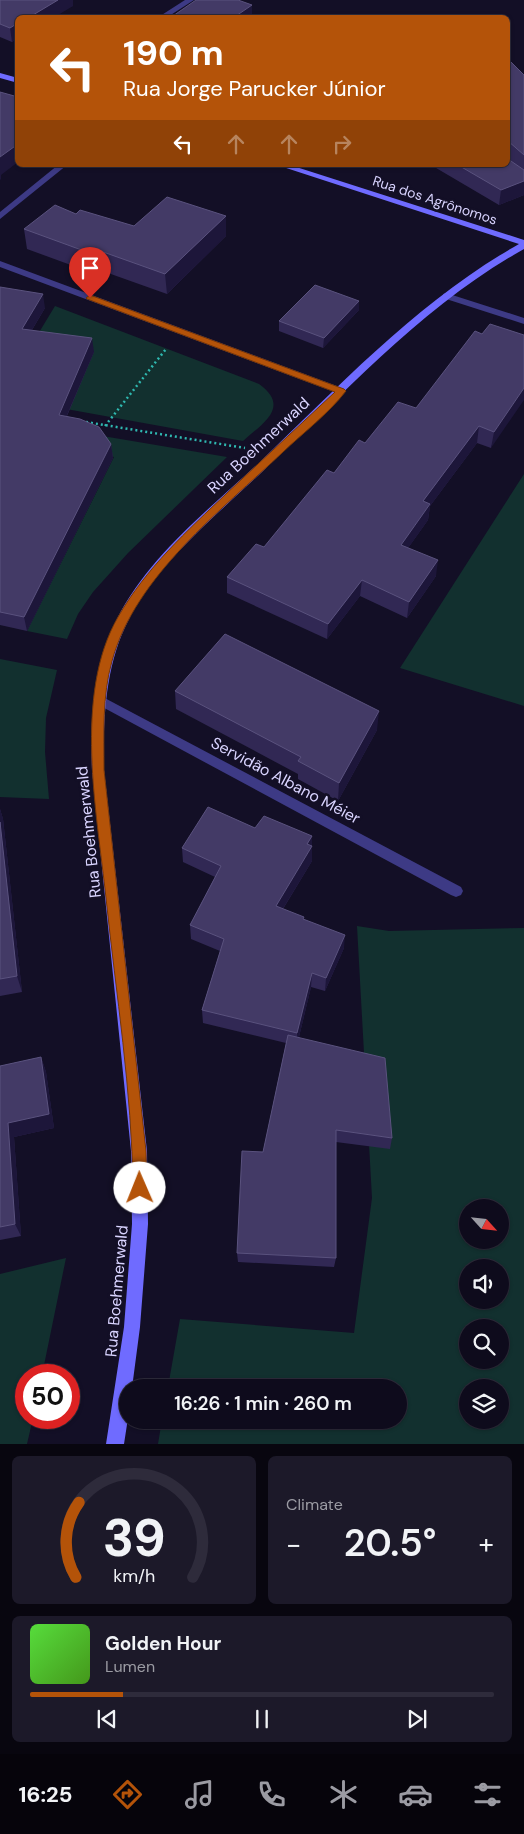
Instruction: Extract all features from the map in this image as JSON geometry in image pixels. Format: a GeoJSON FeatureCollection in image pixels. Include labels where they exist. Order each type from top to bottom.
{"type":"FeatureCollection","features":[{"type":"Feature","properties":{"kind":"main road"},"geometry":{"type":"LineString","coordinates":[[0,76],[15,80]]}},
{"type":"Feature","properties":{"kind":"main road","name":"Rua dos Agrônomos"},"geometry":{"type":"LineString","coordinates":[[287,167],[524,244]]}},
{"type":"Feature","properties":{"kind":"main road","name":"Rua Boehmerwald"},"geometry":{"type":"LineString","coordinates":[[115,1444],[132,1327],[140,1224],[139,1151],[98,770],[97,731],[99,700],[106,661],[122,620],[150,578],[180,544],[341,391],[446,296],[490,264],[524,244]]}},
{"type":"Feature","properties":{"kind":"street"},"geometry":{"type":"LineString","coordinates":[[165,15],[190,0]]}},
{"type":"Feature","properties":{"kind":"street"},"geometry":{"type":"LineString","coordinates":[[0,216],[61,167]]}},
{"type":"Feature","properties":{"kind":"street"},"geometry":{"type":"LineString","coordinates":[[0,264],[341,391]]}},
{"type":"Feature","properties":{"kind":"street"},"geometry":{"type":"LineString","coordinates":[[446,296],[524,321]]}},
{"type":"Feature","properties":{"kind":"street","name":"Servidão Albano Méier"},"geometry":{"type":"LineString","coordinates":[[99,700],[456,890]]}},
{"type":"Feature","properties":{"kind":"path"},"geometry":{"type":"LineString","coordinates":[[105,426],[180,331]]}},
{"type":"Feature","properties":{"kind":"path"},"geometry":{"type":"LineString","coordinates":[[86,422],[275,453]]}},
{"type":"Feature","properties":{"kind":"green space"},"geometry":{"type":"Polygon","coordinates":[[[55,306],[259,384],[268,392],[273,400],[271,414],[243,441],[0,397],[55,306]]]}},
{"type":"Feature","properties":{"kind":"green space"},"geometry":{"type":"Polygon","coordinates":[[[61,429],[227,457],[128,553],[93,592],[78,614],[67,639],[27,631],[114,457],[52,446],[61,429]]]}},
{"type":"Feature","properties":{"kind":"green space"},"geometry":{"type":"Polygon","coordinates":[[[524,474],[524,706],[400,668],[524,474]]]}},
{"type":"Feature","properties":{"kind":"green space"},"geometry":{"type":"Polygon","coordinates":[[[0,659],[57,670],[46,718],[45,752],[49,799],[0,797],[0,659]]]}},
{"type":"Feature","properties":{"kind":"green space"},"geometry":{"type":"Polygon","coordinates":[[[357,926],[389,931],[524,928],[524,1444],[158,1444],[160,1429],[407,1429],[407,1379],[169,1379],[180,1319],[354,1333],[372,1198],[357,926]]]}},
{"type":"Feature","properties":{"kind":"green space"},"geometry":{"type":"Polygon","coordinates":[[[66,1258],[44,1364],[15,1364],[15,1429],[30,1429],[27,1444],[0,1444],[0,1274],[66,1258]]]}},
{"type":"Feature","properties":{"kind":"building"},"geometry":{"type":"Polygon","coordinates":[[[0,0],[58,0],[33,15],[15,15],[15,25],[10,28],[0,24],[0,0]]]}},
{"type":"Feature","properties":{"kind":"building"},"geometry":{"type":"Polygon","coordinates":[[[196,0],[238,0],[252,5],[237,15],[174,15],[196,0]]]}},
{"type":"Feature","properties":{"kind":"building"},"geometry":{"type":"Polygon","coordinates":[[[510,62],[524,75],[524,155],[510,143],[510,62]]]}},
{"type":"Feature","properties":{"kind":"building"},"geometry":{"type":"Polygon","coordinates":[[[0,92],[15,96],[15,146],[0,157],[0,92]]]}},
{"type":"Feature","properties":{"kind":"building"},"geometry":{"type":"Polygon","coordinates":[[[510,160],[524,170],[524,181],[501,190],[461,167],[510,167],[510,160]]]}},
{"type":"Feature","properties":{"kind":"building"},"geometry":{"type":"Polygon","coordinates":[[[167,197],[226,216],[165,274],[92,248],[87,252],[24,229],[55,205],[76,214],[80,210],[134,226],[167,197]]]}},
{"type":"Feature","properties":{"kind":"building"},"geometry":{"type":"Polygon","coordinates":[[[315,285],[359,301],[324,338],[279,321],[315,285]]]}},
{"type":"Feature","properties":{"kind":"building"},"geometry":{"type":"Polygon","coordinates":[[[0,287],[43,294],[22,329],[92,338],[59,415],[80,419],[99,427],[111,444],[24,617],[0,612],[0,287]]]}},
{"type":"Feature","properties":{"kind":"building"},"geometry":{"type":"Polygon","coordinates":[[[490,324],[524,335],[524,388],[494,432],[479,426],[423,501],[430,504],[401,545],[438,560],[409,602],[362,580],[328,624],[227,577],[256,544],[264,547],[327,470],[334,473],[359,440],[365,443],[398,402],[416,408],[475,331],[482,334],[490,324]]]}},
{"type":"Feature","properties":{"kind":"building"},"geometry":{"type":"Polygon","coordinates":[[[225,634],[379,711],[339,783],[298,761],[301,757],[175,691],[225,634]]]}},
{"type":"Feature","properties":{"kind":"building"},"geometry":{"type":"Polygon","coordinates":[[[208,807],[255,828],[264,816],[312,836],[307,844],[312,846],[276,906],[304,917],[303,919],[345,935],[326,978],[312,973],[297,1033],[202,1010],[224,939],[190,925],[221,866],[182,848],[208,807]]]}},
{"type":"Feature","properties":{"kind":"building"},"geometry":{"type":"Polygon","coordinates":[[[0,822],[17,976],[0,979],[0,822]]]}},
{"type":"Feature","properties":{"kind":"building"},"geometry":{"type":"Polygon","coordinates":[[[288,1035],[385,1058],[392,1138],[336,1130],[336,1258],[237,1253],[242,1151],[263,1152],[288,1035]]]}},
{"type":"Feature","properties":{"kind":"building"},"geometry":{"type":"Polygon","coordinates":[[[41,1057],[49,1114],[8,1123],[15,1224],[0,1227],[0,1066],[41,1057]]]}},
{"type":"Feature","properties":{"kind":"route"},"geometry":{"type":"LineString","coordinates":[[90,298],[341,391],[180,544],[150,578],[122,620],[106,661],[99,700],[97,731],[98,770],[134,1094],[140,1188]]}}]}
